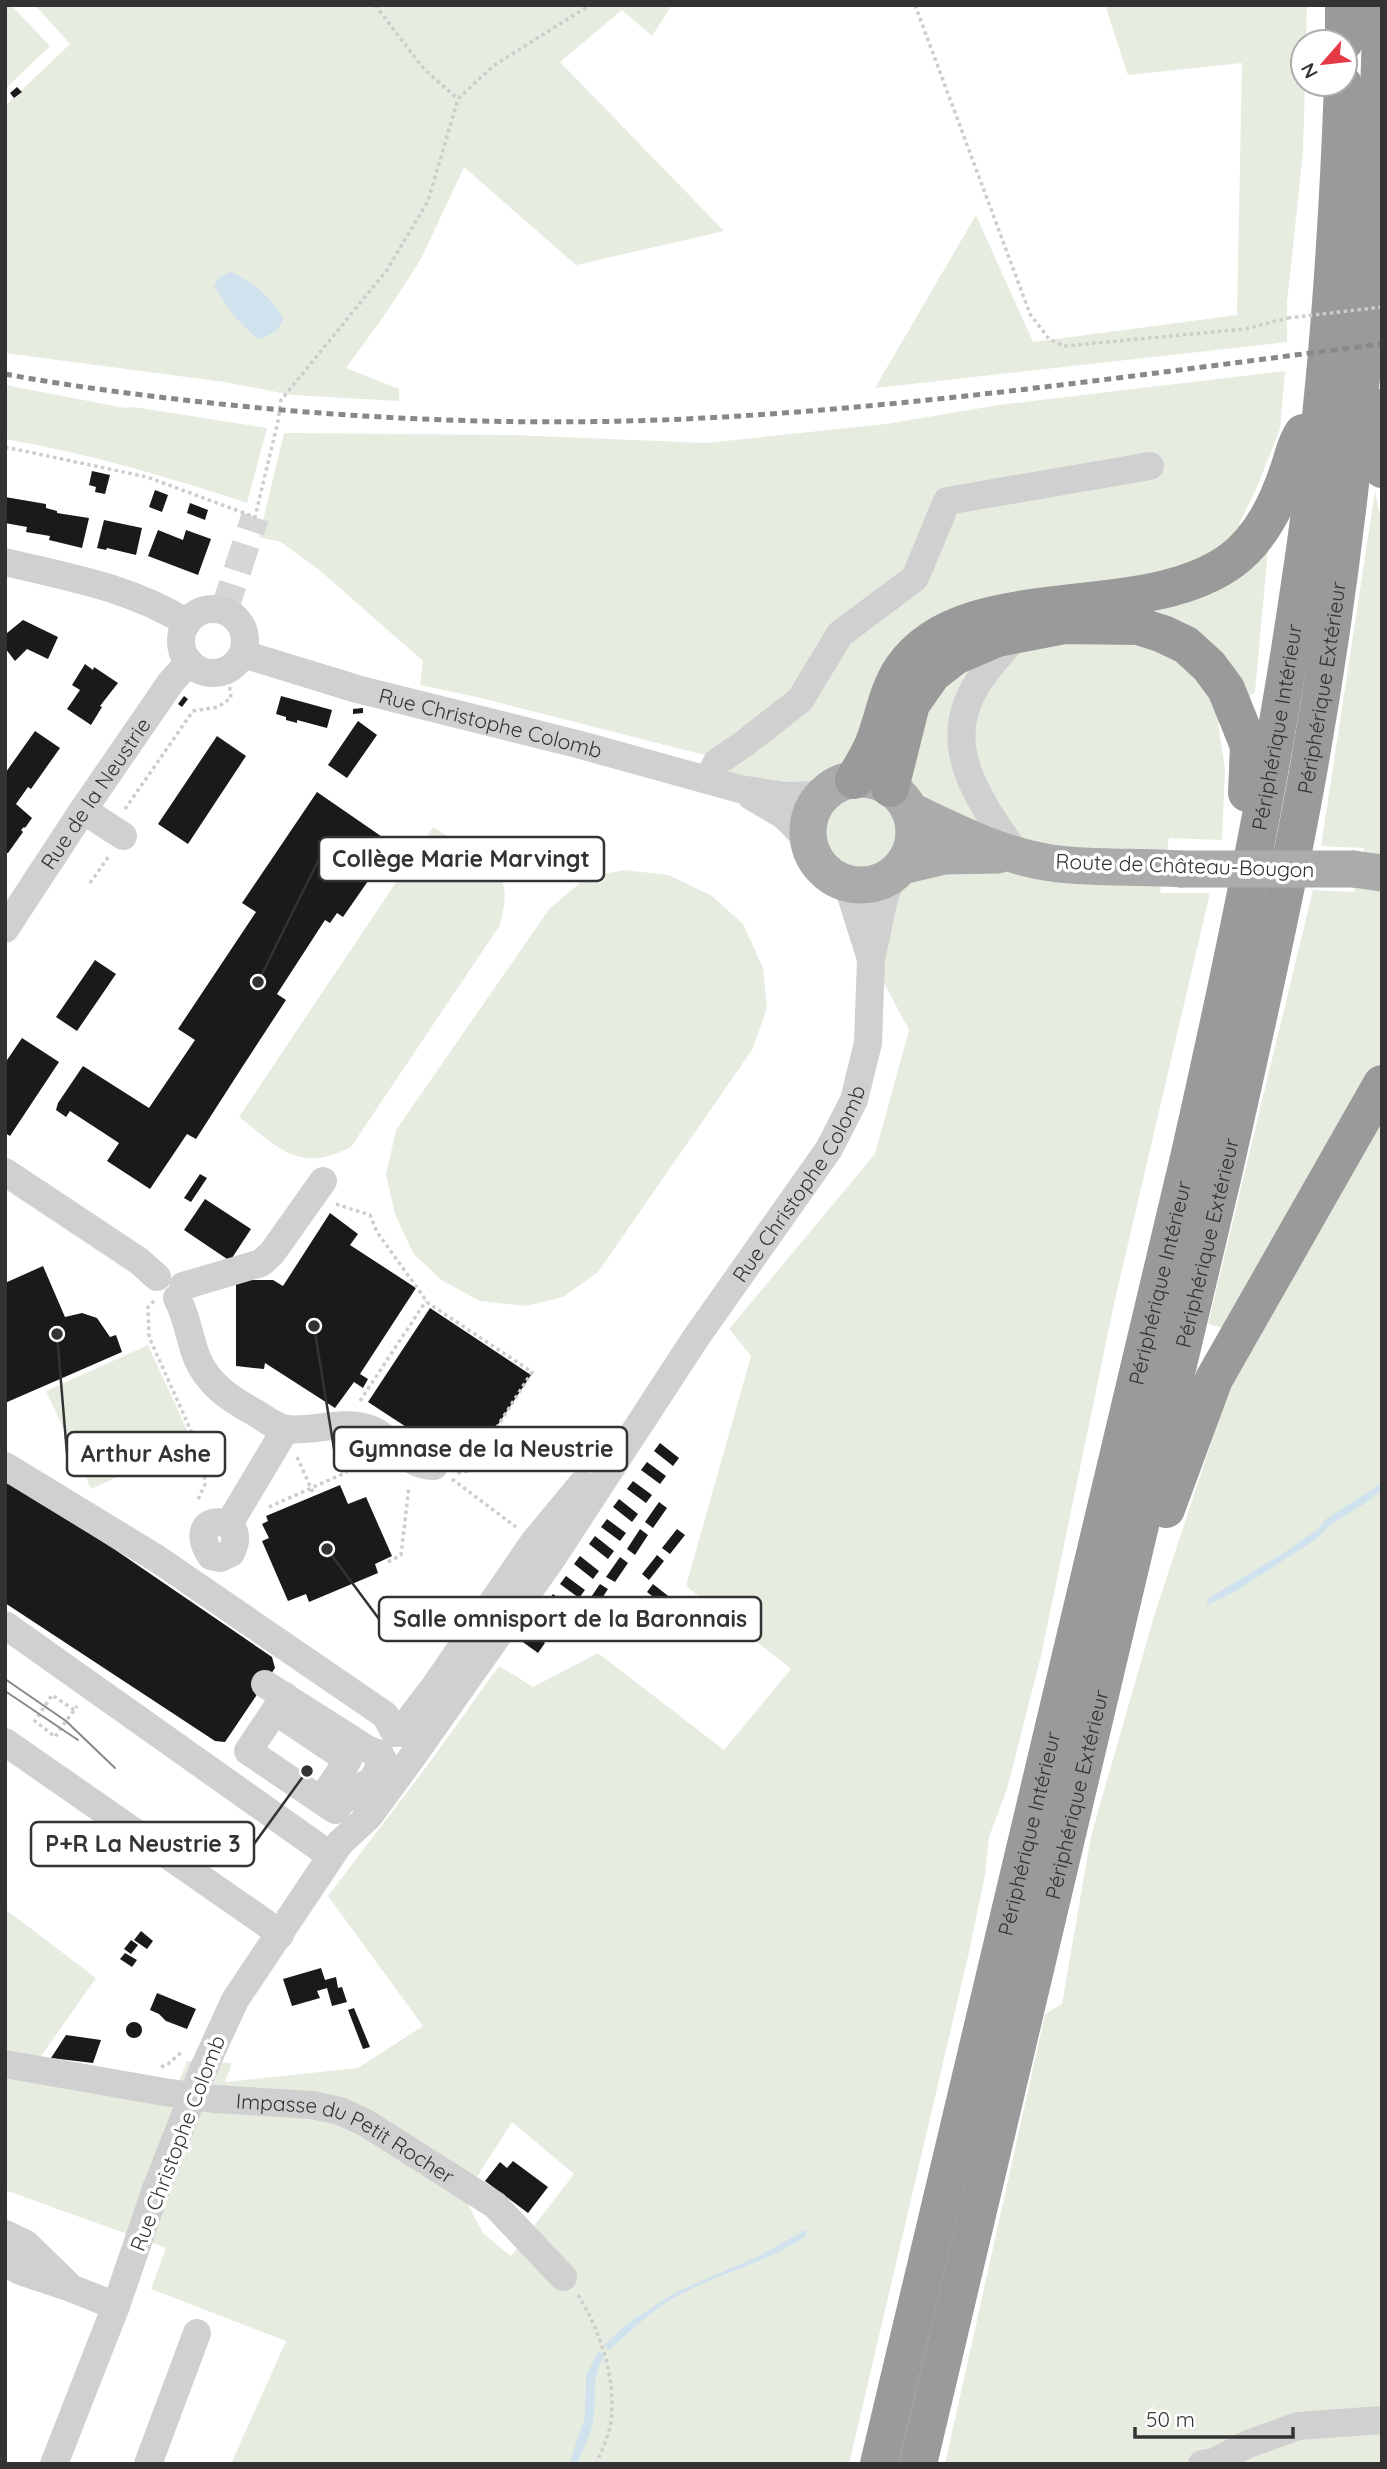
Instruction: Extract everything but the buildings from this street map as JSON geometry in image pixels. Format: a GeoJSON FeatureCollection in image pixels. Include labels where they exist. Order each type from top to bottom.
{"type":"FeatureCollection","features":[{"type":"Feature","properties":{"kind":"highway"},"geometry":{"type":"LineString","coordinates":[[1344,28],[1345,5]]}},
{"type":"Feature","properties":{"kind":"highway","name":"Périphérique Extérieur"},"geometry":{"type":"LineString","coordinates":[[918,2464],[1239,1104],[1302,806],[1334,615],[1377,244],[1381,5]]}},
{"type":"Feature","properties":{"kind":"highway","name":"Périphérique Intérieur"},"geometry":{"type":"LineString","coordinates":[[879,2464],[1173,1226],[1235,950],[1272,761],[1299,596],[1321,409],[1335,254],[1342,98]]}},
{"type":"Feature","properties":{"kind":"highway"},"geometry":{"type":"LineString","coordinates":[[1382,353],[1378,429],[1382,469]]}},
{"type":"Feature","properties":{"kind":"highway"},"geometry":{"type":"LineString","coordinates":[[839,787],[874,744],[887,697],[903,667],[931,640],[948,629],[969,621],[1035,608],[1186,585],[1233,559],[1252,541],[1270,514],[1283,486],[1298,439],[1321,409]]}},
{"type":"Feature","properties":{"kind":"highway"},"geometry":{"type":"LineString","coordinates":[[900,799],[911,704],[932,674],[955,656],[997,638],[1064,625],[1138,626],[1163,634],[1186,645],[1209,666],[1226,689],[1249,746],[1247,812],[1225,914],[1235,950]]}},
{"type":"Feature","properties":{"kind":"highway"},"geometry":{"type":"LineString","coordinates":[[1127,1579],[1150,1563],[1181,1466],[1214,1379],[1382,1084]]}},
{"type":"Feature","properties":{"kind":"main road"},"geometry":{"type":"LineString","coordinates":[[873,781],[900,799],[914,835],[910,851],[898,869],[872,884],[847,883],[823,869],[813,853],[809,839],[811,815],[839,787],[873,781]]}},
{"type":"Feature","properties":{"kind":"main road","name":"Route de Château-Bougon"},"geometry":{"type":"LineString","coordinates":[[900,799],[953,831],[1017,855],[1051,863],[1181,869],[1372,869]]}},
{"type":"Feature","properties":{"kind":"main road","name":"Route de Château-Bougon"},"geometry":{"type":"LineString","coordinates":[[898,869],[944,856],[1017,855]]}},
{"type":"Feature","properties":{"kind":"street"},"geometry":{"type":"LineString","coordinates":[[708,780],[717,762],[800,700],[840,634],[915,578],[947,501],[1150,466]]}},
{"type":"Feature","properties":{"kind":"street"},"geometry":{"type":"LineString","coordinates":[[5,562],[125,592],[167,610],[187,623]]}},
{"type":"Feature","properties":{"kind":"street"},"geometry":{"type":"LineString","coordinates":[[219,609],[231,614],[245,633],[235,662],[208,673],[189,662],[181,640],[187,623],[196,614],[207,610],[219,609]]}},
{"type":"Feature","properties":{"kind":"street"},"geometry":{"type":"LineString","coordinates":[[1017,634],[976,685],[966,709],[960,737],[968,774],[983,807],[1017,855]]}},
{"type":"Feature","properties":{"kind":"street","name":"Rue de la Neustrie"},"geometry":{"type":"LineString","coordinates":[[5,929],[171,682],[189,662]]}},
{"type":"Feature","properties":{"kind":"street","name":"Rue Christophe Colomb"},"geometry":{"type":"LineString","coordinates":[[235,662],[357,689],[577,744],[740,789],[785,796],[839,787]]}},
{"type":"Feature","properties":{"kind":"street","name":"Rue Christophe Colomb"},"geometry":{"type":"LineString","coordinates":[[740,789],[783,815],[809,839]]}},
{"type":"Feature","properties":{"kind":"street"},"geometry":{"type":"LineString","coordinates":[[83,810],[117,832]]}},
{"type":"Feature","properties":{"kind":"street","name":"Rue Christophe Colomb"},"geometry":{"type":"LineString","coordinates":[[54,2464],[116,2306],[156,2189],[203,2070],[235,2000],[335,1850],[393,1754],[553,1557],[665,1385],[814,1173],[844,1122],[854,1100],[868,1043],[871,959],[884,898],[898,869]]}},
{"type":"Feature","properties":{"kind":"street","name":"Rue Christophe Colomb"},"geometry":{"type":"LineString","coordinates":[[847,883],[871,959]]}},
{"type":"Feature","properties":{"kind":"street"},"geometry":{"type":"LineString","coordinates":[[5,1172],[139,1261],[168,1289],[186,1315],[197,1357],[205,1375],[216,1387],[285,1430],[345,1426],[369,1428],[434,1469]]}},
{"type":"Feature","properties":{"kind":"street"},"geometry":{"type":"LineString","coordinates":[[168,1289],[261,1263],[272,1253],[318,1188]]}},
{"type":"Feature","properties":{"kind":"street","name":"Rue Christophe Colomb"},"geometry":{"type":"LineString","coordinates":[[335,1850],[369,1816],[405,1724],[435,1686],[534,1542],[665,1385]]}},
{"type":"Feature","properties":{"kind":"street"},"geometry":{"type":"LineString","coordinates":[[229,1524],[285,1430]]}},
{"type":"Feature","properties":{"kind":"street"},"geometry":{"type":"LineString","coordinates":[[5,1466],[179,1574],[385,1715],[393,1754]]}},
{"type":"Feature","properties":{"kind":"street"},"geometry":{"type":"LineString","coordinates":[[5,1625],[335,1850]]}},
{"type":"Feature","properties":{"kind":"street"},"geometry":{"type":"LineString","coordinates":[[275,1697],[367,1749],[393,1754]]}},
{"type":"Feature","properties":{"kind":"street"},"geometry":{"type":"LineString","coordinates":[[275,1697],[248,1751],[335,1810],[347,1792],[360,1784],[393,1754]]}},
{"type":"Feature","properties":{"kind":"street"},"geometry":{"type":"LineString","coordinates":[[275,1697],[348,1760],[321,1800]]}},
{"type":"Feature","properties":{"kind":"street"},"geometry":{"type":"LineString","coordinates":[[5,1742],[270,1926],[279,1935]]}},
{"type":"Feature","properties":{"kind":"street","name":"Impasse du Petit Rocher"},"geometry":{"type":"LineString","coordinates":[[5,2064],[177,2094],[312,2105],[340,2111],[366,2123],[495,2205],[564,2277]]}},
{"type":"Feature","properties":{"kind":"street"},"geometry":{"type":"LineString","coordinates":[[5,2234],[26,2244],[68,2287]]}},
{"type":"Feature","properties":{"kind":"street"},"geometry":{"type":"LineString","coordinates":[[5,2262],[20,2271],[116,2306]]}},
{"type":"Feature","properties":{"kind":"street"},"geometry":{"type":"LineString","coordinates":[[148,2464],[197,2333]]}},
{"type":"Feature","properties":{"kind":"street"},"geometry":{"type":"LineString","coordinates":[[1204,2464],[1298,2426],[1382,2420]]}},
{"type":"Feature","properties":{"kind":"path"},"geometry":{"type":"LineString","coordinates":[[376,5],[424,69],[458,99]]}},
{"type":"Feature","properties":{"kind":"path"},"geometry":{"type":"LineString","coordinates":[[5,447],[147,477],[255,517],[281,400],[387,270],[428,201],[458,99],[493,66],[590,5]]}},
{"type":"Feature","properties":{"kind":"path"},"geometry":{"type":"LineString","coordinates":[[915,5],[1020,290],[1030,314],[1049,339],[1064,346],[1245,329],[1288,318],[1382,307]]}},
{"type":"Feature","properties":{"kind":"path"},"geometry":{"type":"LineString","coordinates":[[90,883],[117,832],[193,711],[218,707],[231,698],[235,662]]}},
{"type":"Feature","properties":{"kind":"path"},"geometry":{"type":"LineString","coordinates":[[318,1188],[370,1215],[377,1232],[426,1301],[533,1375],[470,1471],[434,1469],[409,1486],[401,1555],[388,1562]]}},
{"type":"Feature","properties":{"kind":"path"},"geometry":{"type":"LineString","coordinates":[[168,1289],[148,1307],[149,1337],[204,1466],[205,1484],[194,1508]]}},
{"type":"Feature","properties":{"kind":"path"},"geometry":{"type":"LineString","coordinates":[[345,1426],[426,1301]]}},
{"type":"Feature","properties":{"kind":"path"},"geometry":{"type":"LineString","coordinates":[[285,1430],[314,1494]]}},
{"type":"Feature","properties":{"kind":"path"},"geometry":{"type":"LineString","coordinates":[[434,1469],[534,1542]]}},
{"type":"Feature","properties":{"kind":"path"},"geometry":{"type":"LineString","coordinates":[[246,1495],[255,1514],[347,1472]]}},
{"type":"Feature","properties":{"kind":"path"},"geometry":{"type":"LineString","coordinates":[[75,1710],[52,1695],[36,1721],[55,1737],[75,1710],[79,1704]]}},
{"type":"Feature","properties":{"kind":"path"},"geometry":{"type":"LineString","coordinates":[[153,2070],[169,2064],[187,2047]]}},
{"type":"Feature","properties":{"kind":"path"},"geometry":{"type":"LineString","coordinates":[[564,2277],[585,2306],[601,2341],[611,2381],[611,2423],[596,2464]]}},
{"type":"Feature","properties":{"kind":"shaded area"},"geometry":{"type":"Polygon","coordinates":[[[5,5],[11,5],[50,46],[5,89],[5,5]]]}},
{"type":"Feature","properties":{"kind":"shaded area"},"geometry":{"type":"Polygon","coordinates":[[[35,5],[672,5],[652,36],[622,10],[560,62],[724,231],[576,265],[464,167],[421,259],[346,368],[399,389],[399,401],[293,395],[224,382],[5,353],[5,106],[70,44],[35,5]]]}},
{"type":"Feature","properties":{"kind":"shaded area"},"geometry":{"type":"Polygon","coordinates":[[[1105,5],[1307,5],[1306,28],[1289,28],[1289,98],[1305,98],[1303,152],[1287,303],[1287,342],[875,388],[976,215],[1033,342],[1237,315],[1242,63],[1128,75],[1105,5]]]}},
{"type":"Feature","properties":{"kind":"shaded area"},"geometry":{"type":"Polygon","coordinates":[[[1285,371],[1280,429],[1239,524],[1268,550],[1255,692],[1218,723],[1225,769],[1222,840],[1169,838],[1160,893],[1210,893],[1114,1304],[1041,1656],[1007,1789],[989,1837],[985,1875],[969,1952],[849,2464],[231,2464],[286,2341],[151,2289],[166,2248],[5,2190],[5,1909],[96,1978],[27,2076],[171,2103],[187,2061],[232,2063],[225,2082],[358,2068],[423,2026],[328,1896],[499,1666],[533,1687],[598,1653],[724,1750],[791,1669],[686,1586],[751,1356],[729,1329],[875,1154],[909,1030],[844,908],[720,759],[420,685],[423,661],[318,569],[281,542],[259,537],[284,433],[512,435],[706,443],[886,424],[999,405],[1285,371]],[[512,2122],[464,2197],[483,2233],[511,2256],[574,2174],[512,2122]]]}},
{"type":"Feature","properties":{"kind":"shaded area"},"geometry":{"type":"Polygon","coordinates":[[[5,385],[125,408],[134,407],[267,428],[247,503],[127,466],[5,439],[5,385]]]}},
{"type":"Feature","properties":{"kind":"shaded area"},"geometry":{"type":"Polygon","coordinates":[[[1375,491],[1382,525],[1382,2464],[945,2464],[1045,2014],[1062,2004],[1091,1836],[1155,1613],[1229,1389],[1223,1328],[1208,1324],[1313,890],[1354,892],[1364,848],[1321,846],[1375,491]]]}},
{"type":"Feature","properties":{"kind":"shaded area"},"geometry":{"type":"Polygon","coordinates":[[[433,827],[471,851],[497,874],[505,892],[500,925],[351,1147],[317,1158],[290,1154],[239,1117],[433,827]]]}},
{"type":"Feature","properties":{"kind":"shaded area"},"geometry":{"type":"Polygon","coordinates":[[[624,870],[669,875],[712,896],[743,924],[763,968],[767,1008],[752,1050],[598,1272],[563,1297],[526,1306],[480,1301],[441,1280],[413,1253],[395,1214],[386,1175],[396,1130],[550,908],[586,878],[624,870]]]}},
{"type":"Feature","properties":{"kind":"shaded area"},"geometry":{"type":"Polygon","coordinates":[[[148,1345],[193,1443],[91,1489],[46,1391],[148,1345]]]}},
{"type":"Feature","properties":{"kind":"water"},"geometry":{"type":"Polygon","coordinates":[[[231,272],[261,291],[274,305],[283,319],[274,332],[258,339],[228,308],[214,286],[220,277],[231,272]]]}},
{"type":"Feature","properties":{"kind":"water"},"geometry":{"type":"Polygon","coordinates":[[[1382,1483],[1382,1490],[1331,1524],[1315,1540],[1236,1591],[1206,1606],[1209,1598],[1282,1554],[1317,1530],[1326,1519],[1382,1483]]]}},
{"type":"Feature","properties":{"kind":"water"},"geometry":{"type":"Polygon","coordinates":[[[807,2229],[806,2236],[791,2245],[693,2288],[658,2308],[609,2350],[604,2345],[628,2323],[676,2292],[759,2256],[807,2229]]]}},
{"type":"Feature","properties":{"kind":"water"},"geometry":{"type":"Polygon","coordinates":[[[599,2351],[604,2357],[595,2380],[592,2427],[577,2464],[569,2464],[585,2417],[586,2375],[599,2351]]]}},
{"type":"Feature","properties":{"kind":"tunnel"},"geometry":{"type":"LineString","coordinates":[[224,611],[255,517]]}},
{"type":"Feature","properties":{"kind":"tram line"},"geometry":{"type":"LineString","coordinates":[[5,1679],[66,1721],[115,1768]]}},
{"type":"Feature","properties":{"kind":"tram line"},"geometry":{"type":"LineString","coordinates":[[5,1691],[78,1740]]}},
{"type":"Feature","properties":{"kind":"railway"},"geometry":{"type":"LineString","coordinates":[[5,374],[139,395],[314,413],[509,422],[640,421],[790,413],[959,397],[1382,344]]}},
{"type":"Feature","properties":{"kind":"place","name":"Collège Marie Marvingt"},"geometry":{"type":"Point","coordinates":[258,982]}},
{"type":"Feature","properties":{"kind":"place","name":"Gymnase de la Neustrie"},"geometry":{"type":"Point","coordinates":[314,1326]}},
{"type":"Feature","properties":{"kind":"place","name":"Arthur Ashe"},"geometry":{"type":"Point","coordinates":[57,1334]}},
{"type":"Feature","properties":{"kind":"place","name":"Salle omnisport de la Baronnais"},"geometry":{"type":"Point","coordinates":[327,1549]}},
{"type":"Feature","properties":{"kind":"place","name":"P+R La Neustrie 3"},"geometry":{"type":"Point","coordinates":[307,1771]}}]}
